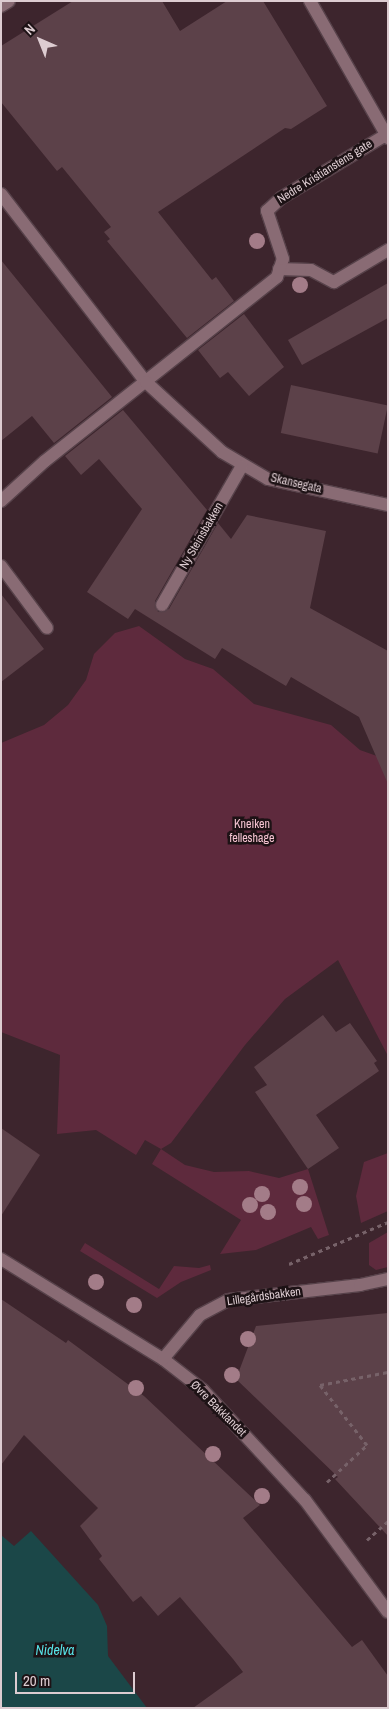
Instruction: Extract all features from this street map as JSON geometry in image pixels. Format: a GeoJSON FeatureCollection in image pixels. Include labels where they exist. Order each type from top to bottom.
{"type":"FeatureCollection","features":[{"type":"Feature","properties":{"kind":"street"},"geometry":{"type":"LineString","coordinates":[[1,6],[9,1]]}},
{"type":"Feature","properties":{"kind":"street","name":"Nedre Kristianstens gate"},"geometry":{"type":"LineString","coordinates":[[279,269],[283,259],[267,211],[281,198],[387,136],[310,1]]}},
{"type":"Feature","properties":{"kind":"street","name":"Skansegata"},"geometry":{"type":"LineString","coordinates":[[1,194],[146,382],[222,452],[242,466],[268,479],[388,505]]}},
{"type":"Feature","properties":{"kind":"street"},"geometry":{"type":"LineString","coordinates":[[1,501],[45,461],[277,277],[279,269],[311,270],[334,282],[388,250]]}},
{"type":"Feature","properties":{"kind":"street","name":"Ny Steinsbakken"},"geometry":{"type":"LineString","coordinates":[[162,606],[242,466]]}},
{"type":"Feature","properties":{"kind":"street"},"geometry":{"type":"LineString","coordinates":[[1,566],[47,628]]}},
{"type":"Feature","properties":{"kind":"street","name":"Øvre Bakklandet"},"geometry":{"type":"LineString","coordinates":[[1,1260],[163,1359],[203,1390],[305,1500],[388,1612]]}},
{"type":"Feature","properties":{"kind":"street","name":"Lillegårdsbakken"},"geometry":{"type":"LineString","coordinates":[[163,1359],[200,1314],[228,1300],[360,1285],[388,1278]]}},
{"type":"Feature","properties":{"kind":"path"},"geometry":{"type":"LineString","coordinates":[[286,1265],[388,1222]]}},
{"type":"Feature","properties":{"kind":"path"},"geometry":{"type":"LineString","coordinates":[[305,1500],[368,1445],[320,1385],[388,1372]]}},
{"type":"Feature","properties":{"kind":"green space","name":"Kneiken felleshage"},"geometry":{"type":"Polygon","coordinates":[[[139,626],[185,659],[213,669],[254,704],[331,725],[360,750],[388,760],[388,1056],[338,960],[285,999],[245,1045],[171,1143],[161,1149],[145,1140],[136,1155],[96,1130],[57,1134],[60,1055],[1,1032],[1,743],[44,725],[68,705],[86,680],[94,654],[115,633],[139,626]]]}},
{"type":"Feature","properties":{"kind":"green space"},"geometry":{"type":"Polygon","coordinates":[[[161,1149],[185,1165],[214,1172],[249,1171],[279,1178],[308,1169],[329,1235],[318,1239],[311,1227],[256,1250],[220,1254],[241,1220],[152,1164],[161,1149]]]}},
{"type":"Feature","properties":{"kind":"green space"},"geometry":{"type":"Polygon","coordinates":[[[388,1153],[388,1211],[361,1223],[356,1196],[364,1162],[388,1153]]]}},
{"type":"Feature","properties":{"kind":"green space"},"geometry":{"type":"Polygon","coordinates":[[[388,1232],[388,1267],[376,1270],[369,1265],[369,1243],[388,1232]]]}},
{"type":"Feature","properties":{"kind":"green space"},"geometry":{"type":"Polygon","coordinates":[[[85,1243],[159,1289],[174,1266],[199,1268],[210,1265],[211,1270],[181,1282],[157,1298],[80,1251],[85,1243]]]}},
{"type":"Feature","properties":{"kind":"water","name":"Nidelva"},"geometry":{"type":"Polygon","coordinates":[[[31,1531],[98,1605],[107,1626],[108,1656],[147,1708],[1,1708],[1,1535],[14,1546],[31,1531]]]}},
{"type":"Feature","properties":{"kind":"building"},"geometry":{"type":"Polygon","coordinates":[[[73,1],[162,1],[180,31],[227,1],[263,1],[327,106],[291,129],[285,128],[158,212],[212,280],[216,277],[234,301],[187,338],[107,241],[110,239],[104,232],[111,227],[62,167],[57,171],[1,102],[1,46],[73,1]]]}},
{"type":"Feature","properties":{"kind":"building"},"geometry":{"type":"Polygon","coordinates":[[[1,260],[112,397],[54,443],[32,416],[1,441],[1,260]]]}},
{"type":"Feature","properties":{"kind":"building"},"geometry":{"type":"Polygon","coordinates":[[[388,283],[388,318],[302,365],[288,340],[388,283]]]}},
{"type":"Feature","properties":{"kind":"building"},"geometry":{"type":"Polygon","coordinates":[[[244,314],[284,367],[249,396],[228,372],[220,378],[198,350],[244,314]]]}},
{"type":"Feature","properties":{"kind":"building"},"geometry":{"type":"Polygon","coordinates":[[[291,385],[388,406],[378,454],[281,433],[291,385]]]}},
{"type":"Feature","properties":{"kind":"building"},"geometry":{"type":"Polygon","coordinates":[[[123,410],[207,510],[155,601],[158,612],[169,609],[218,523],[231,539],[247,515],[326,531],[310,608],[388,651],[388,784],[359,717],[291,677],[286,686],[222,648],[215,659],[135,609],[128,619],[87,592],[142,509],[99,459],[81,475],[65,456],[123,410]]]}},
{"type":"Feature","properties":{"kind":"building"},"geometry":{"type":"Polygon","coordinates":[[[1,594],[44,649],[1,682],[1,594]]]}},
{"type":"Feature","properties":{"kind":"building"},"geometry":{"type":"Polygon","coordinates":[[[323,1015],[336,1032],[350,1023],[377,1061],[374,1063],[379,1071],[316,1115],[339,1148],[308,1169],[255,1092],[267,1085],[254,1067],[323,1015]]]}},
{"type":"Feature","properties":{"kind":"building"},"geometry":{"type":"Polygon","coordinates":[[[1,1128],[40,1155],[1,1216],[1,1128]]]}},
{"type":"Feature","properties":{"kind":"building"},"geometry":{"type":"Polygon","coordinates":[[[1,1299],[66,1343],[68,1340],[144,1396],[260,1505],[243,1518],[352,1647],[362,1640],[388,1676],[388,1708],[193,1708],[243,1672],[233,1659],[180,1597],[158,1616],[141,1596],[133,1602],[99,1559],[102,1556],[80,1526],[98,1508],[24,1435],[1,1465],[1,1299]]]}},
{"type":"Feature","properties":{"kind":"building"},"geometry":{"type":"Polygon","coordinates":[[[388,1313],[388,1536],[335,1479],[338,1477],[236,1379],[256,1326],[388,1313]]]}}]}
